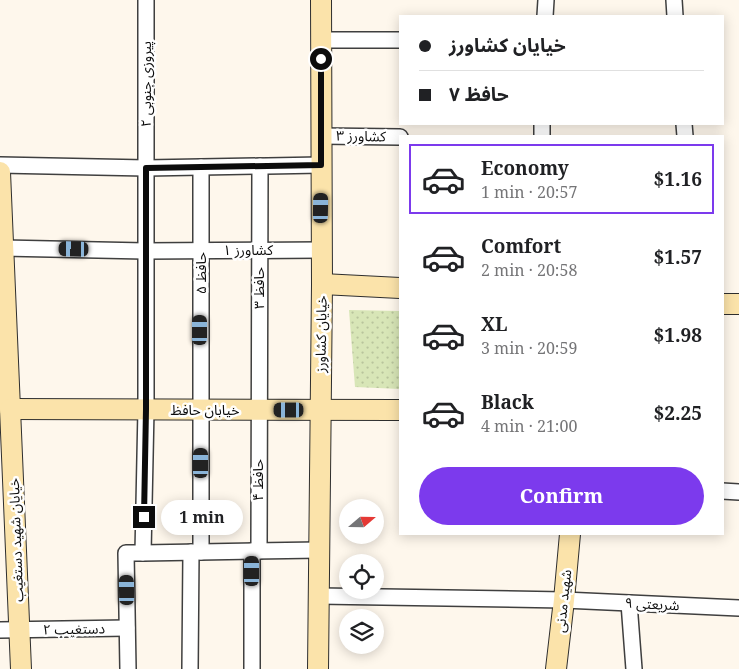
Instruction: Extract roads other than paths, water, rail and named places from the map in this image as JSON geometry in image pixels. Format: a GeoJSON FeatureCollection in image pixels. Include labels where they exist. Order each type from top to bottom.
{"type":"FeatureCollection","features":[{"type":"Feature","properties":{"kind":"street","name":"پیروزی جنوبی ۲"},"geometry":{"type":"LineString","coordinates":[[143,553],[146,409],[146,0]]}},
{"type":"Feature","properties":{"kind":"street","name":"خیایان کشاورز"},"geometry":{"type":"LineString","coordinates":[[318,669],[322,284],[321,0]]}},
{"type":"Feature","properties":{"kind":"street"},"geometry":{"type":"LineString","coordinates":[[545,15],[546,0]]}},
{"type":"Feature","properties":{"kind":"street"},"geometry":{"type":"LineString","coordinates":[[674,0],[675,15]]}},
{"type":"Feature","properties":{"kind":"street"},"geometry":{"type":"LineString","coordinates":[[321,40],[399,40]]}},
{"type":"Feature","properties":{"kind":"street","name":"کشاورز ۳"},"geometry":{"type":"LineString","coordinates":[[321,136],[399,137]]}},
{"type":"Feature","properties":{"kind":"street"},"geometry":{"type":"LineString","coordinates":[[0,165],[146,168],[321,165]]}},
{"type":"Feature","properties":{"kind":"street","name":"حافظ ۳"},"geometry":{"type":"LineString","coordinates":[[258,410],[260,166]]}},
{"type":"Feature","properties":{"kind":"street","name":"حافظ ۵"},"geometry":{"type":"LineString","coordinates":[[190,669],[200,410],[201,167]]}},
{"type":"Feature","properties":{"kind":"street","name":"خیایان شهید دستغیب"},"geometry":{"type":"LineString","coordinates":[[0,172],[7,422],[10,630],[21,669]]}},
{"type":"Feature","properties":{"kind":"street","name":"کشاورز ۱"},"geometry":{"type":"LineString","coordinates":[[2,245],[146,251],[321,250]]}},
{"type":"Feature","properties":{"kind":"street"},"geometry":{"type":"LineString","coordinates":[[322,284],[399,288]]}},
{"type":"Feature","properties":{"kind":"street"},"geometry":{"type":"LineString","coordinates":[[724,304],[739,304]]}},
{"type":"Feature","properties":{"kind":"street","name":"خیابان حافظ"},"geometry":{"type":"LineString","coordinates":[[7,422],[146,409],[399,410]]}},
{"type":"Feature","properties":{"kind":"street","name":"حافظ ۴"},"geometry":{"type":"LineString","coordinates":[[252,669],[258,410]]}},
{"type":"Feature","properties":{"kind":"street"},"geometry":{"type":"LineString","coordinates":[[724,491],[739,492]]}},
{"type":"Feature","properties":{"kind":"street","name":"شهید مدنی"},"geometry":{"type":"LineString","coordinates":[[556,669],[570,535]]}},
{"type":"Feature","properties":{"kind":"street"},"geometry":{"type":"LineString","coordinates":[[128,669],[126,553],[319,550]]}},
{"type":"Feature","properties":{"kind":"street","name":"شریعتی ۹"},"geometry":{"type":"LineString","coordinates":[[319,596],[564,600],[739,608]]}},
{"type":"Feature","properties":{"kind":"street"},"geometry":{"type":"LineString","coordinates":[[629,602],[634,669]]}},
{"type":"Feature","properties":{"kind":"street","name":"دستغیب ۲"},"geometry":{"type":"LineString","coordinates":[[10,630],[128,628]]}}]}
